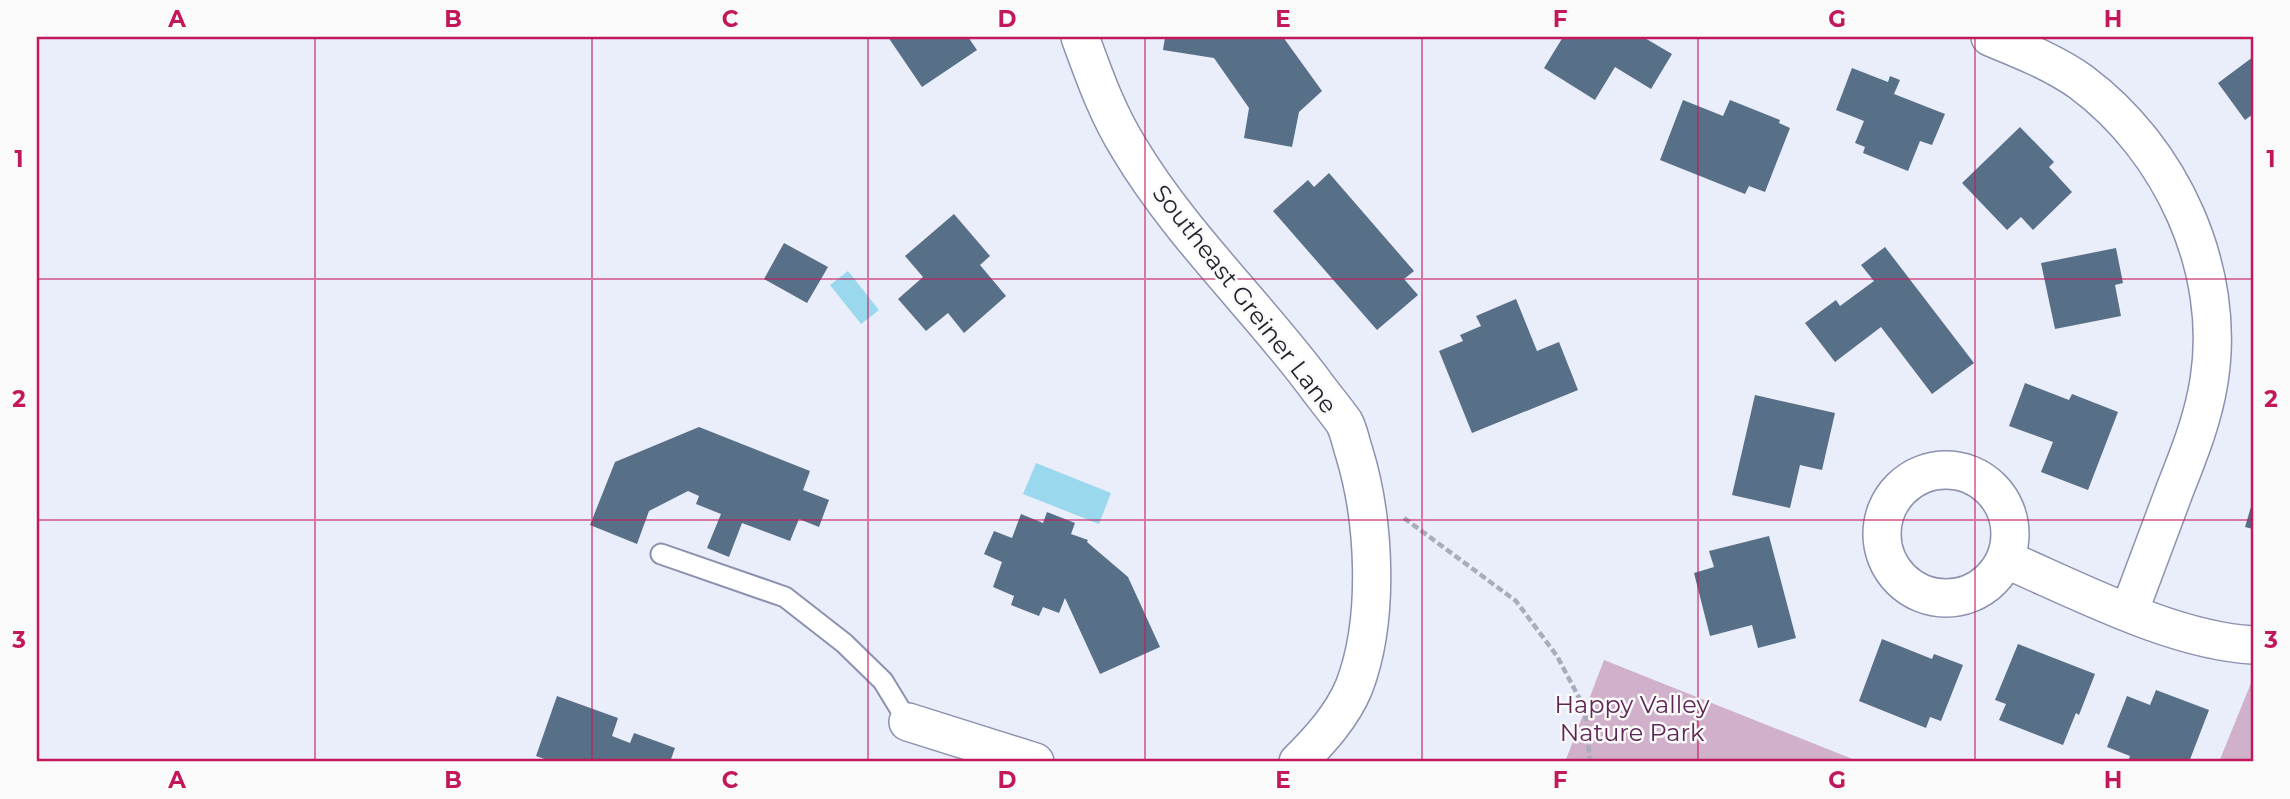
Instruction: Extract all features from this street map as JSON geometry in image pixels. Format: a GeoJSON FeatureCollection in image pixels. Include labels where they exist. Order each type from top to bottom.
{"type":"FeatureCollection","features":[{"type":"Feature","properties":{"kind":"street","name":"Southeast Greiner Lane"},"geometry":{"type":"LineString","coordinates":[[1080,37],[1100,94],[1129,148],[1169,206],[1345,424],[1359,470],[1367,514],[1371,588],[1367,642],[1353,689],[1327,733],[1298,762]]}},
{"type":"Feature","properties":{"kind":"street"},"geometry":{"type":"LineString","coordinates":[[1990,37],[2048,62],[2081,82],[2118,115],[2151,155],[2177,193],[2193,232],[2206,277],[2214,342],[2199,428],[2129,612]]}},
{"type":"Feature","properties":{"kind":"street"},"geometry":{"type":"LineString","coordinates":[[2005,559],[2129,612],[2201,639],[2253,645]]}},
{"type":"Feature","properties":{"kind":"street"},"geometry":{"type":"LineString","coordinates":[[908,722],[1035,762]]}},
{"type":"Feature","properties":{"kind":"lane"},"geometry":{"type":"LineString","coordinates":[[660,554],[785,597],[844,643],[883,681],[908,722]]}},
{"type":"Feature","properties":{"kind":"path"},"geometry":{"type":"LineString","coordinates":[[1402,517],[1516,601],[1557,656],[1585,709],[1590,762]]}},
{"type":"Feature","properties":{"kind":"green space","name":"Happy Valley Nature Park"},"geometry":{"type":"Polygon","coordinates":[[[1604,660],[1860,762],[1565,762],[1604,660]]]}},
{"type":"Feature","properties":{"kind":"green space"},"geometry":{"type":"Polygon","coordinates":[[[2251,683],[2253,762],[2219,762],[2251,683]]]}},
{"type":"Feature","properties":{"kind":"water"},"geometry":{"type":"Polygon","coordinates":[[[848,271],[879,310],[861,324],[830,285],[848,271]]]}},
{"type":"Feature","properties":{"kind":"water"},"geometry":{"type":"Polygon","coordinates":[[[1036,463],[1111,493],[1099,524],[1023,494],[1036,463]]]}},
{"type":"Feature","properties":{"kind":"building"},"geometry":{"type":"Polygon","coordinates":[[[888,37],[968,37],[977,50],[922,87],[888,37]]]}},
{"type":"Feature","properties":{"kind":"building"},"geometry":{"type":"Polygon","coordinates":[[[1165,37],[1283,37],[1322,91],[1299,112],[1292,147],[1244,138],[1249,108],[1214,58],[1163,50],[1165,37]]]}},
{"type":"Feature","properties":{"kind":"building"},"geometry":{"type":"Polygon","coordinates":[[[1563,37],[1643,37],[1672,54],[1651,89],[1615,67],[1595,100],[1544,68],[1563,37]]]}},
{"type":"Feature","properties":{"kind":"building"},"geometry":{"type":"Polygon","coordinates":[[[2253,57],[2253,114],[2245,120],[2218,83],[2253,57]]]}},
{"type":"Feature","properties":{"kind":"building"},"geometry":{"type":"Polygon","coordinates":[[[1852,68],[1888,82],[1890,76],[1900,80],[1894,94],[1945,114],[1932,145],[1920,141],[1908,171],[1863,153],[1865,147],[1855,143],[1864,121],[1836,110],[1852,68]]]}},
{"type":"Feature","properties":{"kind":"building"},"geometry":{"type":"Polygon","coordinates":[[[1683,100],[1723,116],[1730,100],[1780,120],[1779,123],[1790,128],[1765,192],[1749,186],[1745,194],[1660,160],[1683,100]]]}},
{"type":"Feature","properties":{"kind":"building"},"geometry":{"type":"Polygon","coordinates":[[[2020,127],[2054,162],[2049,167],[2072,192],[2033,230],[2021,217],[2007,230],[1962,183],[2020,127]]]}},
{"type":"Feature","properties":{"kind":"building"},"geometry":{"type":"Polygon","coordinates":[[[1329,173],[1414,271],[1404,279],[1418,295],[1377,330],[1273,211],[1308,180],[1314,187],[1329,173]]]}},
{"type":"Feature","properties":{"kind":"building"},"geometry":{"type":"Polygon","coordinates":[[[954,214],[990,256],[980,265],[1006,296],[964,333],[948,313],[926,331],[898,299],[923,277],[905,256],[954,214]]]}},
{"type":"Feature","properties":{"kind":"building"},"geometry":{"type":"Polygon","coordinates":[[[784,243],[828,267],[807,303],[764,279],[784,243]]]}},
{"type":"Feature","properties":{"kind":"building"},"geometry":{"type":"Polygon","coordinates":[[[1885,247],[1974,363],[1932,394],[1881,327],[1835,362],[1805,323],[1836,300],[1840,306],[1874,281],[1861,265],[1885,247]]]}},
{"type":"Feature","properties":{"kind":"building"},"geometry":{"type":"Polygon","coordinates":[[[2116,248],[2123,283],[2115,285],[2121,316],[2055,329],[2041,263],[2116,248]]]}},
{"type":"Feature","properties":{"kind":"building"},"geometry":{"type":"Polygon","coordinates":[[[1516,299],[1537,351],[1559,342],[1578,390],[1472,433],[1439,351],[1463,341],[1460,335],[1481,326],[1476,316],[1516,299]]]}},
{"type":"Feature","properties":{"kind":"building"},"geometry":{"type":"Polygon","coordinates":[[[2025,383],[2069,400],[2072,394],[2118,412],[2088,490],[2041,472],[2053,442],[2009,426],[2025,383]]]}},
{"type":"Feature","properties":{"kind":"building"},"geometry":{"type":"Polygon","coordinates":[[[1755,395],[1835,413],[1822,470],[1800,465],[1790,508],[1732,495],[1755,395]]]}},
{"type":"Feature","properties":{"kind":"building"},"geometry":{"type":"Polygon","coordinates":[[[699,427],[810,471],[803,490],[829,500],[819,527],[799,519],[790,541],[742,523],[729,557],[707,548],[721,514],[696,504],[699,496],[688,491],[649,511],[637,544],[590,525],[615,462],[699,427]]]}},
{"type":"Feature","properties":{"kind":"building"},"geometry":{"type":"Polygon","coordinates":[[[2253,500],[2253,529],[2245,527],[2253,500]]]}},
{"type":"Feature","properties":{"kind":"building"},"geometry":{"type":"Polygon","coordinates":[[[1047,512],[1075,523],[1071,534],[1088,540],[1087,542],[1128,577],[1160,647],[1100,674],[1065,598],[1059,613],[1043,607],[1039,616],[1011,605],[1014,596],[993,587],[1002,562],[984,554],[994,531],[1012,538],[1021,514],[1043,523],[1047,512]]]}},
{"type":"Feature","properties":{"kind":"building"},"geometry":{"type":"Polygon","coordinates":[[[1769,536],[1796,638],[1758,648],[1752,625],[1710,636],[1694,573],[1714,567],[1709,551],[1769,536]]]}},
{"type":"Feature","properties":{"kind":"building"},"geometry":{"type":"Polygon","coordinates":[[[1882,639],[1932,659],[1934,654],[1963,665],[1941,721],[1930,717],[1926,728],[1859,701],[1882,639]]]}},
{"type":"Feature","properties":{"kind":"building"},"geometry":{"type":"Polygon","coordinates":[[[2018,644],[2095,674],[2079,715],[2076,713],[2063,745],[1999,720],[2006,704],[1995,700],[2018,644]]]}},
{"type":"Feature","properties":{"kind":"building"},"geometry":{"type":"Polygon","coordinates":[[[2156,690],[2209,710],[2189,762],[2128,762],[2130,756],[2107,747],[2127,696],[2150,705],[2156,690]]]}},
{"type":"Feature","properties":{"kind":"building"},"geometry":{"type":"Polygon","coordinates":[[[557,696],[618,718],[612,736],[630,743],[634,733],[675,748],[670,762],[553,762],[536,756],[557,696]]]}}]}
